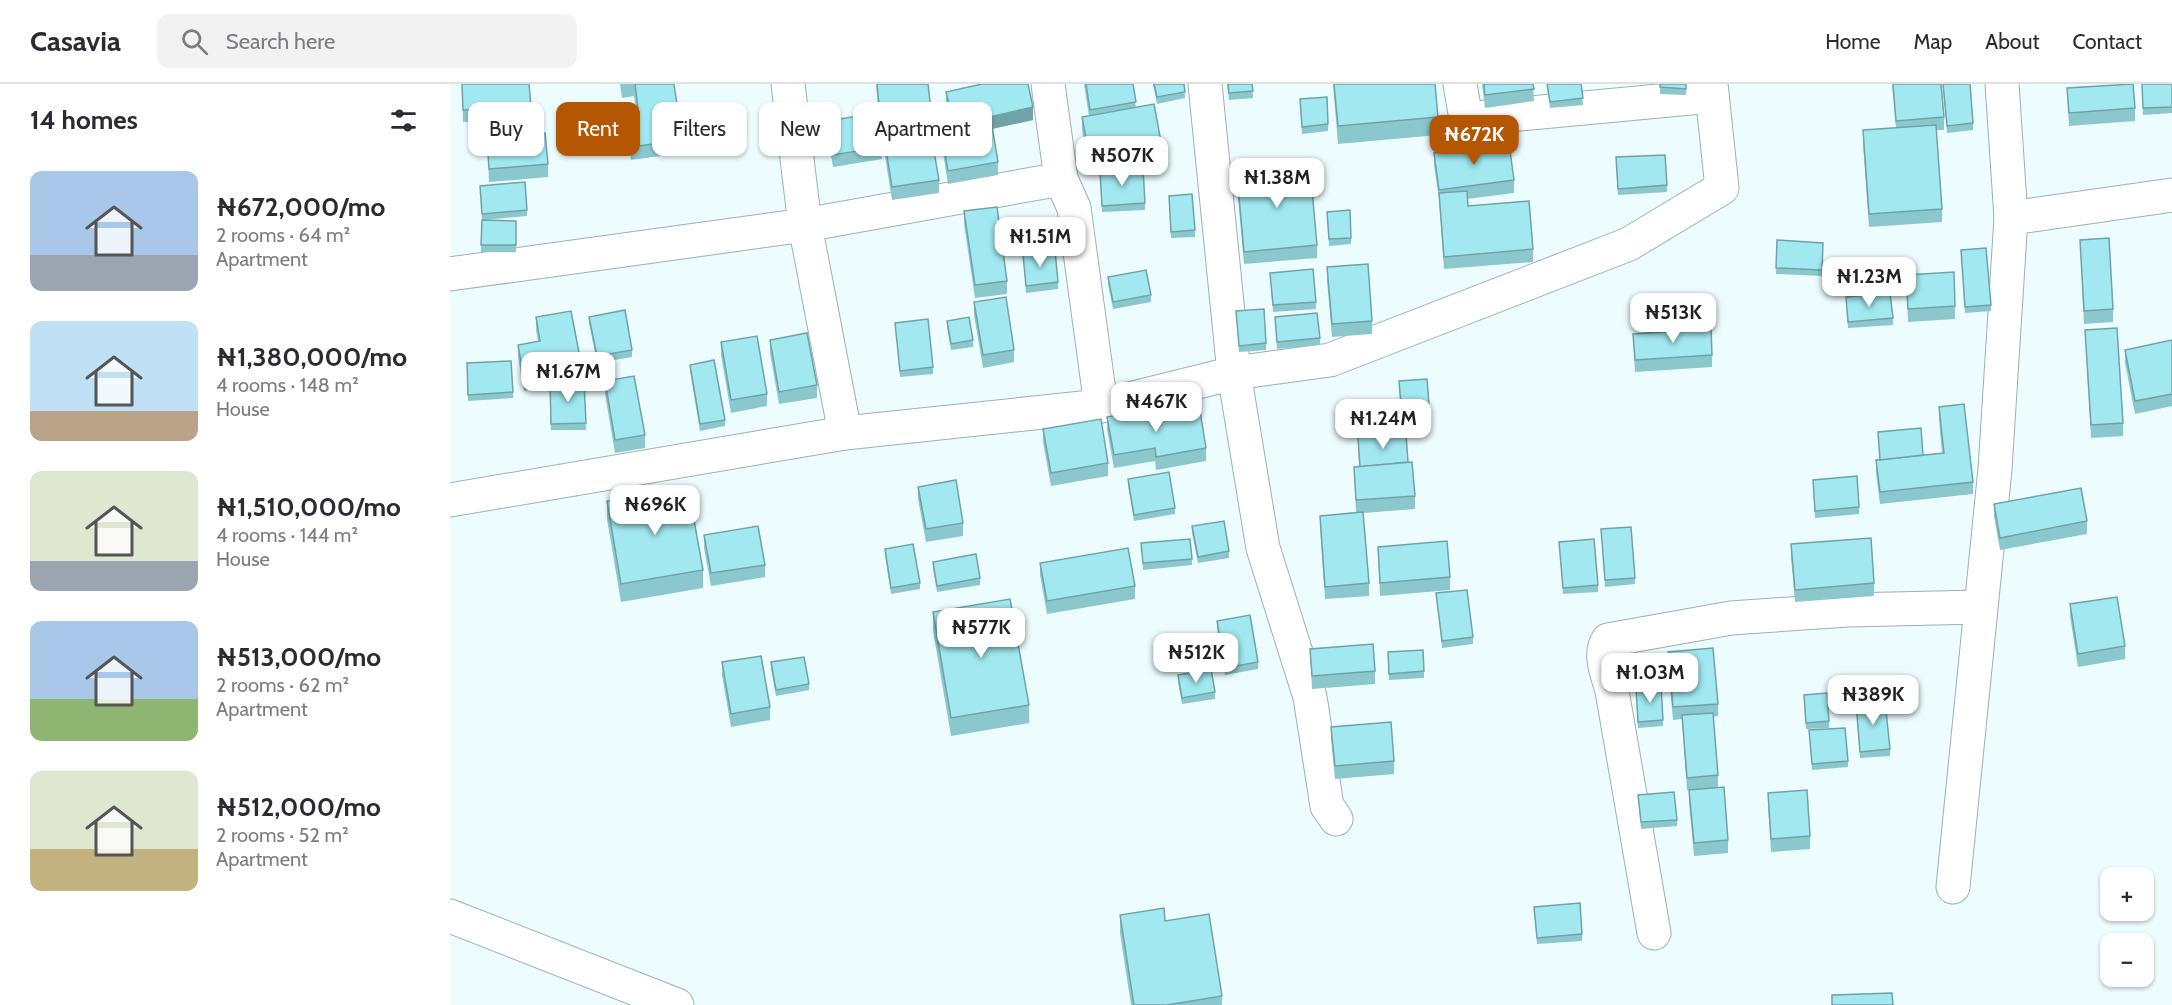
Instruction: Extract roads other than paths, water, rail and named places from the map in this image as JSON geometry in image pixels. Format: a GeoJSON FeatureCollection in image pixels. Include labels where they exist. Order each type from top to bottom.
{"type":"FeatureCollection","features":[{"type":"Feature","properties":{"kind":"street"},"geometry":{"type":"LineString","coordinates":[[788,84],[805,225],[844,433]]}},
{"type":"Feature","properties":{"kind":"street"},"geometry":{"type":"LineString","coordinates":[[1048,84],[1061,179],[1074,208],[1101,406]]}},
{"type":"Feature","properties":{"kind":"street"},"geometry":{"type":"LineString","coordinates":[[1205,84],[1234,373],[1263,548],[1310,697],[1327,806],[1336,819]]}},
{"type":"Feature","properties":{"kind":"street"},"geometry":{"type":"LineString","coordinates":[[450,500],[844,433],[1101,406],[1234,373],[1330,360],[1629,244],[1722,188],[1712,90],[1466,119],[1460,84]]}},
{"type":"Feature","properties":{"kind":"street"},"geometry":{"type":"LineString","coordinates":[[1953,886],[1995,469],[2011,218],[2002,84]]}},
{"type":"Feature","properties":{"kind":"street"},"geometry":{"type":"LineString","coordinates":[[450,274],[805,225],[1061,179]]}},
{"type":"Feature","properties":{"kind":"street"},"geometry":{"type":"LineString","coordinates":[[2011,218],[2172,195]]}},
{"type":"Feature","properties":{"kind":"street"},"geometry":{"type":"LineString","coordinates":[[1654,933],[1612,691],[1604,657],[1604,647],[1608,640],[1731,618],[1848,610],[1980,608]]}},
{"type":"Feature","properties":{"kind":"street"},"geometry":{"type":"LineString","coordinates":[[450,916],[677,1005]]}}]}
